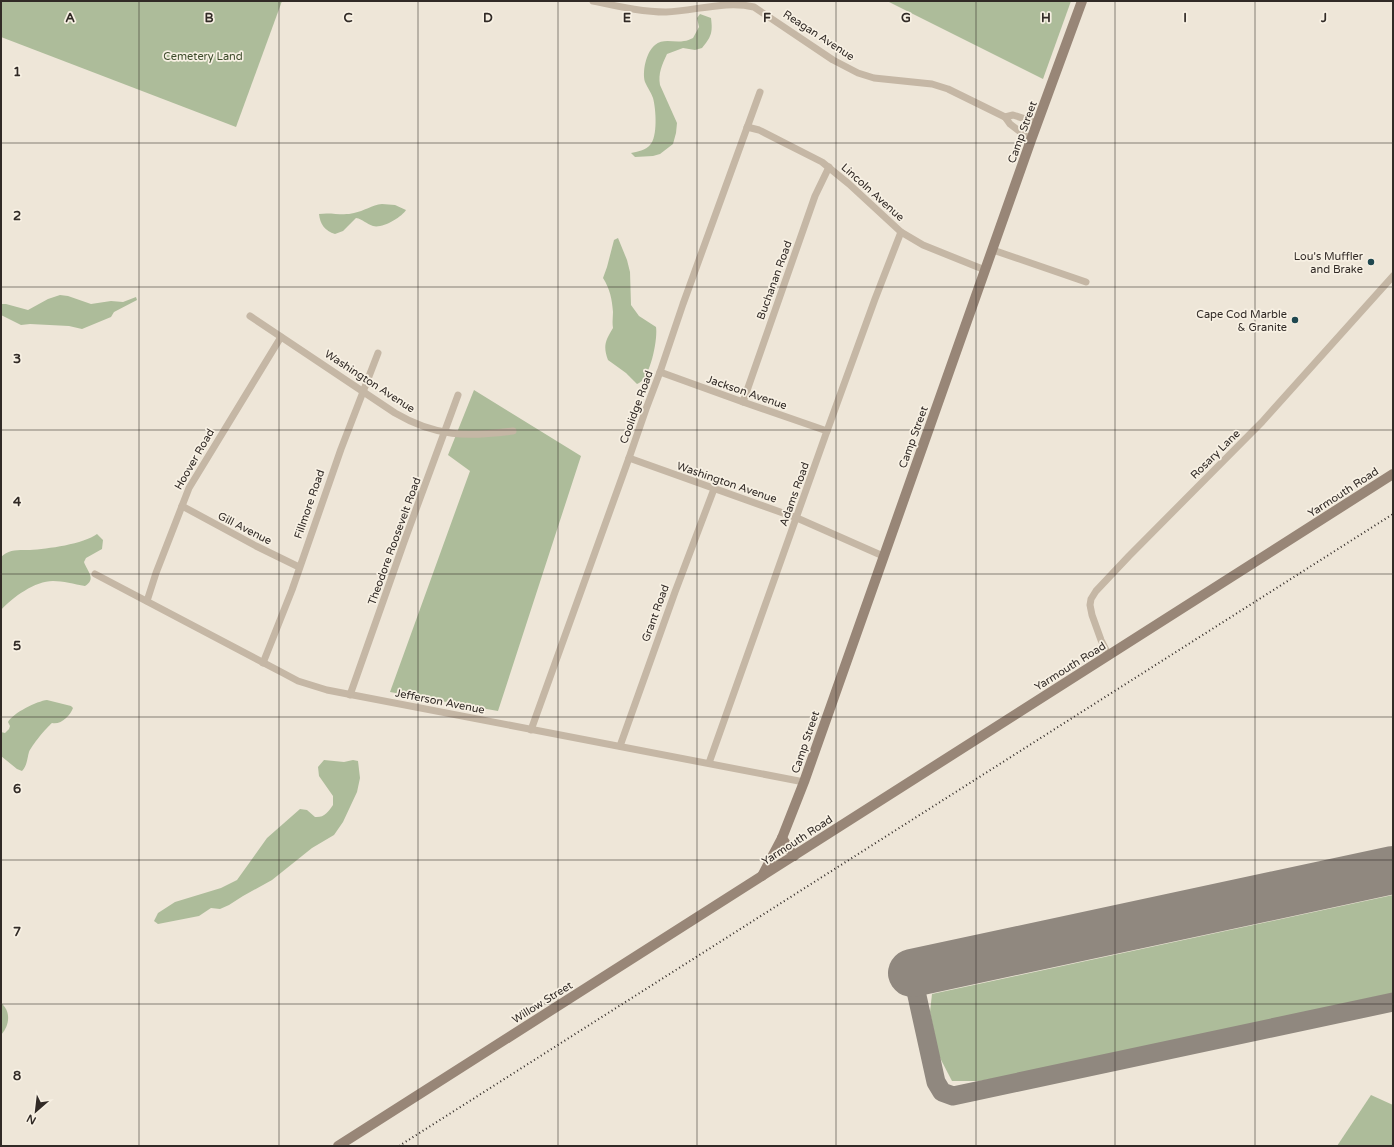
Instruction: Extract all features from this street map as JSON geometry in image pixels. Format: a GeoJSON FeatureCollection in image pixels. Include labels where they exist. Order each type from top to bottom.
{"type":"FeatureCollection","features":[{"type":"Feature","properties":{"kind":"main road","name":"Camp Street"},"geometry":{"type":"LineString","coordinates":[[760,878],[782,838],[804,782],[1031,140],[1082,1]]}},
{"type":"Feature","properties":{"kind":"main road","name":"Yarmouth Road"},"geometry":{"type":"LineString","coordinates":[[760,878],[1393,474]]}},
{"type":"Feature","properties":{"kind":"main road"},"geometry":{"type":"LineString","coordinates":[[782,838],[794,856]]}},
{"type":"Feature","properties":{"kind":"main road","name":"Willow Street"},"geometry":{"type":"LineString","coordinates":[[338,1146],[760,878]]}},
{"type":"Feature","properties":{"kind":"street","name":"Reagan Avenue"},"geometry":{"type":"LineString","coordinates":[[593,1],[604,2],[632,9],[667,12],[724,5],[746,4],[759,10],[833,60],[858,73],[874,78],[938,86],[968,98],[1005,117],[1010,124],[1031,140]]}},
{"type":"Feature","properties":{"kind":"street","name":"Coolidge Road"},"geometry":{"type":"LineString","coordinates":[[531,730],[760,92]]}},
{"type":"Feature","properties":{"kind":"street","name":"Reagan Avenue"},"geometry":{"type":"LineString","coordinates":[[1005,117],[1013,115],[1038,123]]}},
{"type":"Feature","properties":{"kind":"street","name":"Lincoln Avenue"},"geometry":{"type":"LineString","coordinates":[[747,127],[759,130],[808,154],[829,167],[901,232],[923,245],[985,270]]}},
{"type":"Feature","properties":{"kind":"street","name":"Buchanan Road"},"geometry":{"type":"LineString","coordinates":[[743,402],[815,196],[829,167]]}},
{"type":"Feature","properties":{"kind":"street","name":"Adams Road"},"geometry":{"type":"LineString","coordinates":[[709,763],[827,431],[901,232]]}},
{"type":"Feature","properties":{"kind":"street"},"geometry":{"type":"LineString","coordinates":[[993,250],[1086,282]]}},
{"type":"Feature","properties":{"kind":"street","name":"Rosary Lane"},"geometry":{"type":"LineString","coordinates":[[1109,656],[1100,640],[1092,615],[1090,605],[1091,599],[1096,592],[1128,556],[1262,422],[1393,276]]}},
{"type":"Feature","properties":{"kind":"street","name":"Washington Avenue"},"geometry":{"type":"LineString","coordinates":[[250,316],[402,417],[444,433],[482,435],[513,431]]}},
{"type":"Feature","properties":{"kind":"street","name":"Hoover Road"},"geometry":{"type":"LineString","coordinates":[[147,601],[156,573],[189,488],[281,337]]}},
{"type":"Feature","properties":{"kind":"street","name":"Fillmore Road"},"geometry":{"type":"LineString","coordinates":[[263,663],[341,449],[378,353]]}},
{"type":"Feature","properties":{"kind":"street","name":"Jackson Avenue"},"geometry":{"type":"LineString","coordinates":[[660,372],[827,431]]}},
{"type":"Feature","properties":{"kind":"street","name":"Theodore Roosevelt Road"},"geometry":{"type":"LineString","coordinates":[[350,695],[458,395]]}},
{"type":"Feature","properties":{"kind":"street","name":"Washington Avenue"},"geometry":{"type":"LineString","coordinates":[[629,458],[797,518],[883,556]]}},
{"type":"Feature","properties":{"kind":"street","name":"Grant Road"},"geometry":{"type":"LineString","coordinates":[[620,746],[675,592],[714,489]]}},
{"type":"Feature","properties":{"kind":"street","name":"Gill Avenue"},"geometry":{"type":"LineString","coordinates":[[182,506],[256,546],[299,567]]}},
{"type":"Feature","properties":{"kind":"street","name":"Jefferson Avenue"},"geometry":{"type":"LineString","coordinates":[[95,574],[298,681],[327,690],[804,782]]}},
{"type":"Feature","properties":{"kind":"green space","name":"Cemetery Land"},"geometry":{"type":"Polygon","coordinates":[[[1,1],[282,1],[236,127],[1,37],[1,1]]]}},
{"type":"Feature","properties":{"kind":"green space"},"geometry":{"type":"Polygon","coordinates":[[[887,1],[1071,1],[1043,79],[887,1]]]}},
{"type":"Feature","properties":{"kind":"green space"},"geometry":{"type":"Polygon","coordinates":[[[700,14],[711,18],[711,34],[707,41],[702,48],[695,50],[683,48],[667,54],[660,73],[660,85],[677,123],[673,144],[660,154],[635,157],[631,153],[648,147],[653,141],[655,130],[654,103],[644,78],[649,52],[658,43],[665,41],[685,41],[693,38],[699,27],[697,18],[700,14]]]}},
{"type":"Feature","properties":{"kind":"green space"},"geometry":{"type":"Polygon","coordinates":[[[382,204],[395,205],[406,210],[396,219],[381,226],[373,226],[361,219],[356,218],[343,231],[335,234],[331,233],[322,224],[319,214],[350,214],[382,204]]]}},
{"type":"Feature","properties":{"kind":"green space"},"geometry":{"type":"Polygon","coordinates":[[[618,238],[630,272],[631,305],[639,316],[656,327],[656,341],[649,368],[646,376],[637,384],[626,373],[608,360],[605,347],[613,328],[613,312],[610,294],[603,278],[614,240],[618,238]]]}},
{"type":"Feature","properties":{"kind":"green space"},"geometry":{"type":"Polygon","coordinates":[[[60,295],[68,296],[91,304],[111,301],[123,302],[136,297],[137,300],[114,312],[111,317],[82,329],[69,326],[21,325],[1,315],[1,304],[28,310],[48,299],[60,295]]]}},
{"type":"Feature","properties":{"kind":"green space"},"geometry":{"type":"Polygon","coordinates":[[[474,390],[581,456],[498,711],[390,692],[470,471],[448,455],[474,390]]]}},
{"type":"Feature","properties":{"kind":"green space"},"geometry":{"type":"Polygon","coordinates":[[[97,534],[103,540],[102,549],[86,558],[84,562],[91,578],[89,583],[85,586],[57,581],[39,584],[18,595],[1,610],[1,557],[4,554],[14,550],[37,549],[65,545],[83,541],[97,534]]]}},
{"type":"Feature","properties":{"kind":"green space"},"geometry":{"type":"Polygon","coordinates":[[[47,700],[71,706],[73,708],[65,719],[59,723],[52,723],[39,737],[29,752],[26,765],[22,771],[17,769],[1,756],[1,732],[5,733],[9,729],[10,726],[8,722],[20,711],[47,700]]]}},
{"type":"Feature","properties":{"kind":"green space"},"geometry":{"type":"Polygon","coordinates":[[[324,760],[344,762],[353,760],[358,761],[360,778],[357,792],[343,822],[334,835],[312,848],[272,880],[229,905],[220,909],[211,908],[199,916],[158,924],[154,921],[158,913],[175,902],[221,888],[237,880],[267,838],[300,809],[307,810],[315,817],[321,817],[327,812],[333,805],[333,796],[319,776],[318,767],[324,760]]]}},
{"type":"Feature","properties":{"kind":"green space"},"geometry":{"type":"Polygon","coordinates":[[[1393,895],[1393,993],[1014,1075],[979,1081],[952,1081],[939,1056],[930,1012],[932,994],[1393,895]]]}},
{"type":"Feature","properties":{"kind":"green space"},"geometry":{"type":"Polygon","coordinates":[[[1,1003],[8,1014],[8,1023],[1,1035],[1,1003]]]}},
{"type":"Feature","properties":{"kind":"green space"},"geometry":{"type":"Polygon","coordinates":[[[1371,1095],[1393,1105],[1393,1146],[1337,1146],[1371,1095]]]}},
{"type":"Feature","properties":{"kind":"taxiway"},"geometry":{"type":"LineString","coordinates":[[912,973],[936,1082],[942,1092],[953,1096],[1393,1002]]}},
{"type":"Feature","properties":{"kind":"runway"},"geometry":{"type":"LineString","coordinates":[[912,973],[1393,870]]}},
{"type":"Feature","properties":{"kind":"railway"},"geometry":{"type":"LineString","coordinates":[[399,1146],[1393,514]]}},
{"type":"Feature","properties":{"kind":"place","name":"Lou's Muffler and Brake"},"geometry":{"type":"Point","coordinates":[1371,262]}},
{"type":"Feature","properties":{"kind":"place","name":"Cape Cod Marble & Granite"},"geometry":{"type":"Point","coordinates":[1295,320]}}]}
